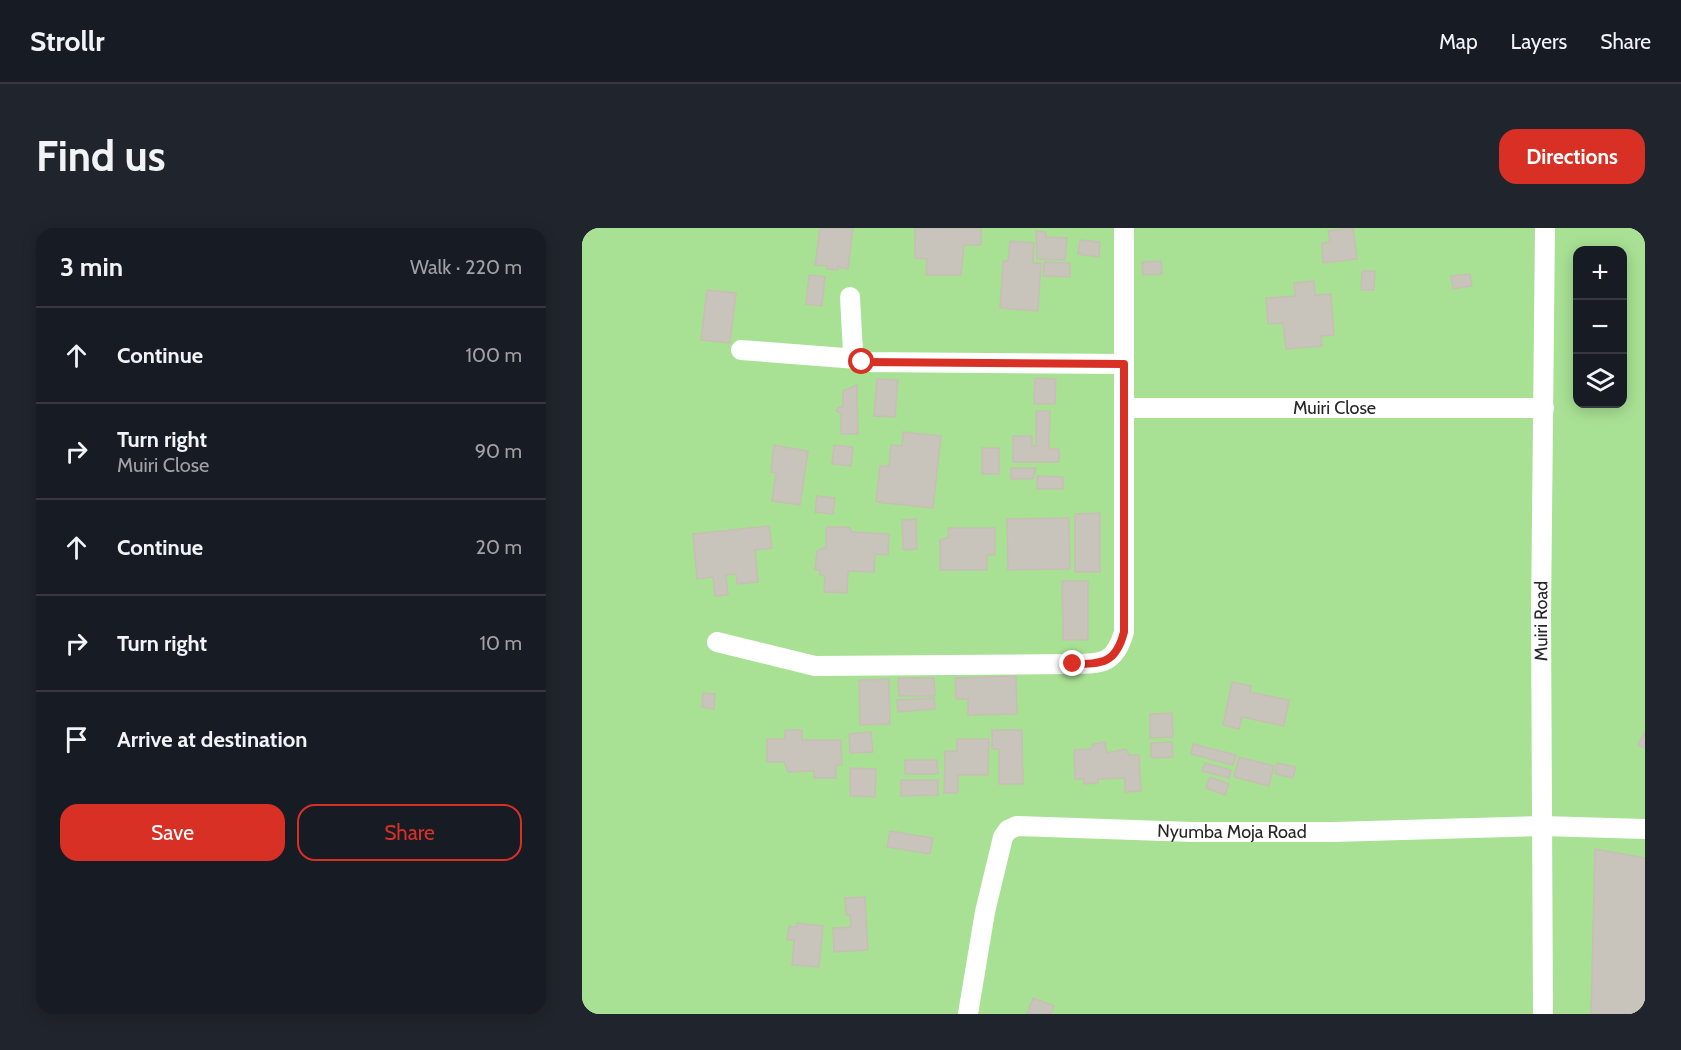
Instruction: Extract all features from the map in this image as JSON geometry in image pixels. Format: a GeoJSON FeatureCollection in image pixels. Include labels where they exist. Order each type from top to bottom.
{"type":"FeatureCollection","features":[{"type":"Feature","properties":{"kind":"street"},"geometry":{"type":"LineString","coordinates":[[717,642],[815,666],[1092,664],[1108,660],[1120,645],[1124,632],[1124,228]]}},
{"type":"Feature","properties":{"kind":"street","name":"Muiri Road"},"geometry":{"type":"LineString","coordinates":[[1543,1014],[1541,614],[1545,228]]}},
{"type":"Feature","properties":{"kind":"street"},"geometry":{"type":"LineString","coordinates":[[850,297],[852,346],[857,359]]}},
{"type":"Feature","properties":{"kind":"street"},"geometry":{"type":"LineString","coordinates":[[741,350],[857,359],[862,362],[1124,364]]}},
{"type":"Feature","properties":{"kind":"street","name":"Muiri Close"},"geometry":{"type":"LineString","coordinates":[[1124,408],[1544,408]]}},
{"type":"Feature","properties":{"kind":"street","name":"Nyumba Moja Road"},"geometry":{"type":"LineString","coordinates":[[968,1014],[986,912],[1003,837],[1008,830],[1017,826],[1193,832],[1542,826],[1645,829]]}},
{"type":"Feature","properties":{"kind":"green space"},"geometry":{"type":"Polygon","coordinates":[[[582,228],[1645,228],[1645,1014],[582,1014],[582,228]]]}},
{"type":"Feature","properties":{"kind":"building"},"geometry":{"type":"Polygon","coordinates":[[[820,228],[853,228],[848,269],[838,267],[838,270],[827,269],[827,266],[815,265],[820,228]]]}},
{"type":"Feature","properties":{"kind":"building"},"geometry":{"type":"Polygon","coordinates":[[[915,228],[981,228],[981,245],[964,245],[961,275],[926,275],[927,259],[915,258],[915,228]]]}},
{"type":"Feature","properties":{"kind":"building"},"geometry":{"type":"Polygon","coordinates":[[[1353,228],[1357,259],[1323,263],[1322,243],[1330,242],[1328,231],[1353,228]]]}},
{"type":"Feature","properties":{"kind":"building"},"geometry":{"type":"Polygon","coordinates":[[[1036,231],[1046,232],[1046,237],[1067,238],[1065,260],[1037,259],[1036,231]]]}},
{"type":"Feature","properties":{"kind":"building"},"geometry":{"type":"Polygon","coordinates":[[[1080,240],[1100,242],[1099,257],[1078,254],[1080,240]]]}},
{"type":"Feature","properties":{"kind":"building"},"geometry":{"type":"Polygon","coordinates":[[[1010,241],[1034,243],[1033,263],[1041,263],[1038,311],[1000,308],[1003,261],[1008,261],[1010,241]]]}},
{"type":"Feature","properties":{"kind":"building"},"geometry":{"type":"Polygon","coordinates":[[[1161,261],[1162,274],[1143,275],[1142,262],[1161,261]]]}},
{"type":"Feature","properties":{"kind":"building"},"geometry":{"type":"Polygon","coordinates":[[[1044,262],[1070,263],[1070,277],[1043,276],[1044,262]]]}},
{"type":"Feature","properties":{"kind":"building"},"geometry":{"type":"Polygon","coordinates":[[[1362,271],[1375,271],[1374,290],[1361,290],[1362,271]]]}},
{"type":"Feature","properties":{"kind":"building"},"geometry":{"type":"Polygon","coordinates":[[[1470,274],[1472,286],[1453,289],[1451,276],[1470,274]]]}},
{"type":"Feature","properties":{"kind":"building"},"geometry":{"type":"Polygon","coordinates":[[[809,275],[825,277],[822,306],[806,304],[809,275]]]}},
{"type":"Feature","properties":{"kind":"building"},"geometry":{"type":"Polygon","coordinates":[[[1314,281],[1315,295],[1331,294],[1334,335],[1321,336],[1322,346],[1286,349],[1283,323],[1268,324],[1266,298],[1295,296],[1294,283],[1314,281]]]}},
{"type":"Feature","properties":{"kind":"building"},"geometry":{"type":"Polygon","coordinates":[[[707,290],[736,293],[730,343],[701,340],[707,290]]]}},
{"type":"Feature","properties":{"kind":"building"},"geometry":{"type":"Polygon","coordinates":[[[1035,378],[1056,379],[1055,404],[1034,404],[1035,378]]]}},
{"type":"Feature","properties":{"kind":"building"},"geometry":{"type":"Polygon","coordinates":[[[877,379],[898,380],[895,417],[874,416],[877,379]]]}},
{"type":"Feature","properties":{"kind":"building"},"geometry":{"type":"Polygon","coordinates":[[[857,385],[858,434],[841,434],[841,413],[836,411],[843,407],[843,391],[857,385]]]}},
{"type":"Feature","properties":{"kind":"building"},"geometry":{"type":"Polygon","coordinates":[[[1036,411],[1050,411],[1049,449],[1059,449],[1059,462],[1013,462],[1013,436],[1032,436],[1032,446],[1036,446],[1036,411]]]}},
{"type":"Feature","properties":{"kind":"building"},"geometry":{"type":"Polygon","coordinates":[[[903,432],[941,436],[933,508],[876,502],[880,466],[889,466],[891,445],[902,446],[903,432]]]}},
{"type":"Feature","properties":{"kind":"building"},"geometry":{"type":"Polygon","coordinates":[[[774,445],[808,451],[800,505],[772,501],[776,473],[771,472],[774,445]]]}},
{"type":"Feature","properties":{"kind":"building"},"geometry":{"type":"Polygon","coordinates":[[[834,445],[853,447],[851,466],[832,464],[834,445]]]}},
{"type":"Feature","properties":{"kind":"building"},"geometry":{"type":"Polygon","coordinates":[[[982,448],[999,448],[999,474],[982,474],[982,448]]]}},
{"type":"Feature","properties":{"kind":"building"},"geometry":{"type":"Polygon","coordinates":[[[1011,468],[1036,468],[1033,479],[1011,479],[1011,468]]]}},
{"type":"Feature","properties":{"kind":"building"},"geometry":{"type":"Polygon","coordinates":[[[1037,476],[1063,477],[1063,489],[1037,489],[1037,476]]]}},
{"type":"Feature","properties":{"kind":"building"},"geometry":{"type":"Polygon","coordinates":[[[817,496],[835,498],[833,514],[815,512],[817,496]]]}},
{"type":"Feature","properties":{"kind":"building"},"geometry":{"type":"Polygon","coordinates":[[[1100,513],[1100,572],[1075,572],[1075,514],[1100,513]]]}},
{"type":"Feature","properties":{"kind":"building"},"geometry":{"type":"Polygon","coordinates":[[[1069,518],[1070,569],[1008,570],[1007,519],[1069,518]]]}},
{"type":"Feature","properties":{"kind":"building"},"geometry":{"type":"Polygon","coordinates":[[[916,519],[917,549],[903,550],[902,520],[916,519]]]}},
{"type":"Feature","properties":{"kind":"building"},"geometry":{"type":"Polygon","coordinates":[[[769,526],[772,548],[755,550],[758,582],[737,584],[736,574],[726,575],[728,595],[715,596],[713,577],[697,579],[693,534],[769,526]]]}},
{"type":"Feature","properties":{"kind":"building"},"geometry":{"type":"Polygon","coordinates":[[[826,527],[849,527],[852,532],[889,534],[888,555],[875,554],[874,572],[848,571],[847,593],[824,592],[825,576],[820,575],[820,570],[815,570],[817,551],[826,547],[826,527]]]}},
{"type":"Feature","properties":{"kind":"building"},"geometry":{"type":"Polygon","coordinates":[[[948,528],[995,528],[995,555],[987,555],[987,570],[940,570],[940,540],[949,537],[948,528]]]}},
{"type":"Feature","properties":{"kind":"building"},"geometry":{"type":"Polygon","coordinates":[[[1062,581],[1088,581],[1088,640],[1063,640],[1062,581]]]}},
{"type":"Feature","properties":{"kind":"building"},"geometry":{"type":"Polygon","coordinates":[[[1016,676],[1017,714],[968,715],[968,699],[956,699],[955,678],[1016,676]]]}},
{"type":"Feature","properties":{"kind":"building"},"geometry":{"type":"Polygon","coordinates":[[[898,678],[934,678],[935,696],[899,696],[898,678]]]}},
{"type":"Feature","properties":{"kind":"building"},"geometry":{"type":"Polygon","coordinates":[[[889,679],[890,724],[860,725],[859,680],[889,679]]]}},
{"type":"Feature","properties":{"kind":"building"},"geometry":{"type":"Polygon","coordinates":[[[1232,682],[1251,686],[1250,692],[1289,700],[1284,726],[1242,717],[1239,729],[1223,725],[1232,682]]]}},
{"type":"Feature","properties":{"kind":"building"},"geometry":{"type":"Polygon","coordinates":[[[703,693],[715,694],[714,709],[702,707],[703,693]]]}},
{"type":"Feature","properties":{"kind":"building"},"geometry":{"type":"Polygon","coordinates":[[[934,698],[935,709],[898,712],[897,700],[934,698]]]}},
{"type":"Feature","properties":{"kind":"building"},"geometry":{"type":"Polygon","coordinates":[[[1172,713],[1173,737],[1150,738],[1150,714],[1172,713]]]}},
{"type":"Feature","properties":{"kind":"building"},"geometry":{"type":"Polygon","coordinates":[[[785,730],[802,730],[802,740],[841,740],[842,765],[836,765],[836,778],[814,778],[814,771],[788,772],[784,762],[767,762],[767,739],[785,739],[785,730]]]}},
{"type":"Feature","properties":{"kind":"building"},"geometry":{"type":"Polygon","coordinates":[[[992,730],[1022,730],[1023,784],[999,784],[999,749],[992,749],[992,730]]]}},
{"type":"Feature","properties":{"kind":"building"},"geometry":{"type":"Polygon","coordinates":[[[1645,731],[1645,748],[1638,745],[1645,731]]]}},
{"type":"Feature","properties":{"kind":"building"},"geometry":{"type":"Polygon","coordinates":[[[871,732],[873,752],[850,753],[849,734],[871,732]]]}},
{"type":"Feature","properties":{"kind":"building"},"geometry":{"type":"Polygon","coordinates":[[[957,739],[989,739],[988,775],[958,775],[958,793],[944,793],[945,751],[957,751],[957,739]]]}},
{"type":"Feature","properties":{"kind":"building"},"geometry":{"type":"Polygon","coordinates":[[[1105,742],[1107,753],[1126,749],[1129,755],[1139,755],[1141,791],[1125,792],[1125,778],[1098,779],[1098,783],[1084,784],[1084,779],[1075,779],[1074,750],[1091,749],[1093,744],[1105,742]]]}},
{"type":"Feature","properties":{"kind":"building"},"geometry":{"type":"Polygon","coordinates":[[[1172,742],[1173,757],[1151,758],[1151,743],[1172,742]]]}},
{"type":"Feature","properties":{"kind":"building"},"geometry":{"type":"Polygon","coordinates":[[[1193,744],[1236,755],[1233,765],[1191,754],[1193,744]]]}},
{"type":"Feature","properties":{"kind":"building"},"geometry":{"type":"Polygon","coordinates":[[[1239,757],[1274,766],[1269,786],[1234,777],[1239,757]]]}},
{"type":"Feature","properties":{"kind":"building"},"geometry":{"type":"Polygon","coordinates":[[[905,760],[937,760],[938,774],[905,774],[905,760]]]}},
{"type":"Feature","properties":{"kind":"building"},"geometry":{"type":"Polygon","coordinates":[[[1205,763],[1231,770],[1229,778],[1202,771],[1205,763]]]}},
{"type":"Feature","properties":{"kind":"building"},"geometry":{"type":"Polygon","coordinates":[[[1277,763],[1296,767],[1293,778],[1275,774],[1277,763]]]}},
{"type":"Feature","properties":{"kind":"building"},"geometry":{"type":"Polygon","coordinates":[[[850,768],[876,769],[875,797],[850,796],[850,768]]]}},
{"type":"Feature","properties":{"kind":"building"},"geometry":{"type":"Polygon","coordinates":[[[1210,777],[1229,784],[1225,795],[1206,788],[1210,777]]]}},
{"type":"Feature","properties":{"kind":"building"},"geometry":{"type":"Polygon","coordinates":[[[901,780],[938,780],[938,795],[901,796],[901,780]]]}},
{"type":"Feature","properties":{"kind":"building"},"geometry":{"type":"Polygon","coordinates":[[[890,831],[933,838],[930,854],[887,847],[890,831]]]}},
{"type":"Feature","properties":{"kind":"building"},"geometry":{"type":"Polygon","coordinates":[[[1595,849],[1645,858],[1645,1014],[1591,1014],[1595,849]]]}},
{"type":"Feature","properties":{"kind":"building"},"geometry":{"type":"Polygon","coordinates":[[[865,897],[868,950],[834,952],[833,928],[851,927],[850,915],[846,915],[845,898],[865,897]]]}},
{"type":"Feature","properties":{"kind":"building"},"geometry":{"type":"Polygon","coordinates":[[[797,923],[823,926],[819,967],[792,965],[794,940],[787,940],[789,926],[797,927],[797,923]]]}},
{"type":"Feature","properties":{"kind":"building"},"geometry":{"type":"Polygon","coordinates":[[[1033,998],[1054,1006],[1051,1014],[1027,1014],[1033,998]]]}},
{"type":"Feature","properties":{"kind":"route"},"geometry":{"type":"LineString","coordinates":[[862,362],[1124,364],[1124,632],[1120,645],[1108,660],[1092,664],[1073,664]]}}]}
